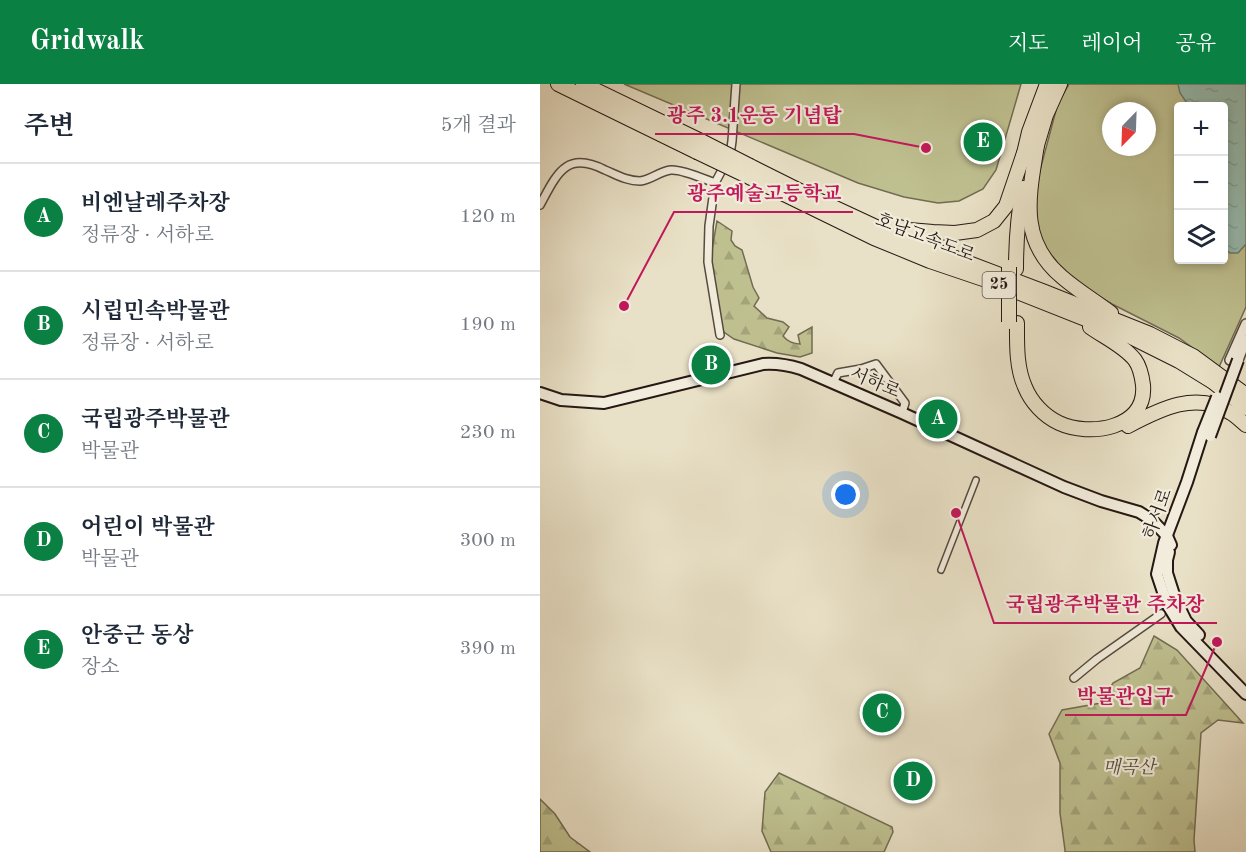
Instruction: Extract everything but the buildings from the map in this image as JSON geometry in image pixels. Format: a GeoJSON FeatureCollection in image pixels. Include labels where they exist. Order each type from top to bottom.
{"type":"FeatureCollection","features":[{"type":"Feature","properties":{"kind":"highway","name":"호남고속도로"},"geometry":{"type":"LineString","coordinates":[[558,84],[699,146]]}},
{"type":"Feature","properties":{"kind":"highway","name":"호남고속도로"},"geometry":{"type":"LineString","coordinates":[[583,84],[874,238],[1131,337],[1179,361],[1213,382],[1246,408]]}},
{"type":"Feature","properties":{"kind":"highway"},"geometry":{"type":"LineString","coordinates":[[1047,84],[1029,132],[1013,208],[1010,234],[1013,268],[1013,322],[1010,343],[1017,385],[1024,400],[1035,412],[1058,428],[1087,435],[1104,434],[1123,428],[1172,405],[1191,403],[1207,403],[1230,412],[1246,425]]}},
{"type":"Feature","properties":{"kind":"highway"},"geometry":{"type":"LineString","coordinates":[[1013,268],[1024,182],[1046,115],[1060,84]]}},
{"type":"Feature","properties":{"kind":"highway"},"geometry":{"type":"LineString","coordinates":[[1037,145],[1029,208],[1030,224],[1035,241],[1045,259],[1061,277],[1127,324]]}},
{"type":"Feature","properties":{"kind":"highway"},"geometry":{"type":"LineString","coordinates":[[816,199],[839,204],[909,230],[955,233],[977,230],[994,221],[1006,206],[1024,153]]}},
{"type":"Feature","properties":{"kind":"highway","name":"호남고속도로"},"geometry":{"type":"LineString","coordinates":[[747,170],[887,232],[1150,334],[1192,356],[1246,395]]}},
{"type":"Feature","properties":{"kind":"highway"},"geometry":{"type":"LineString","coordinates":[[1013,322],[1024,386],[1044,413],[1058,422],[1083,430],[1104,429],[1124,422],[1138,409],[1144,389],[1136,360],[1063,310]]}},
{"type":"Feature","properties":{"kind":"main road","name":"하서로"},"geometry":{"type":"LineString","coordinates":[[1234,360],[1187,482],[1169,541],[1167,573],[1186,621],[1246,685]]}},
{"type":"Feature","properties":{"kind":"main road","name":"서하로"},"geometry":{"type":"LineString","coordinates":[[540,393],[561,400],[604,403],[754,366],[774,363],[801,369],[1064,487],[1139,512],[1152,520],[1169,541]]}},
{"type":"Feature","properties":{"kind":"main road","name":"하서로"},"geometry":{"type":"LineString","coordinates":[[1169,541],[1164,543],[1157,574],[1167,604],[1181,627],[1246,694]]}},
{"type":"Feature","properties":{"kind":"street"},"geometry":{"type":"LineString","coordinates":[[720,335],[708,262],[710,226],[715,183],[730,155],[736,84]]}},
{"type":"Feature","properties":{"kind":"street"},"geometry":{"type":"LineString","coordinates":[[540,205],[550,185],[562,169],[580,162],[597,165],[625,180],[643,181],[671,170],[715,183]]}},
{"type":"Feature","properties":{"kind":"street","name":"하서로"},"geometry":{"type":"LineString","coordinates":[[1234,360],[1246,324]]}},
{"type":"Feature","properties":{"kind":"street","name":"하서로"},"geometry":{"type":"LineString","coordinates":[[1234,360],[1246,340]]}},
{"type":"Feature","properties":{"kind":"street"},"geometry":{"type":"LineString","coordinates":[[833,383],[838,373],[876,364],[905,404],[903,413]]}},
{"type":"Feature","properties":{"kind":"street"},"geometry":{"type":"LineString","coordinates":[[940,570],[976,480]]}},
{"type":"Feature","properties":{"kind":"street"},"geometry":{"type":"LineString","coordinates":[[1074,678],[1161,614]]}},
{"type":"Feature","properties":{"kind":"green space"},"geometry":{"type":"Polygon","coordinates":[[[624,84],[1021,84],[996,170],[983,189],[959,201],[938,203],[904,197],[858,183],[624,84]]]}},
{"type":"Feature","properties":{"kind":"green space"},"geometry":{"type":"Polygon","coordinates":[[[1069,84],[1246,84],[1246,307],[1219,367],[1179,338],[1086,289],[1058,267],[1040,239],[1034,217],[1035,189],[1058,103],[1069,84]]]}},
{"type":"Feature","properties":{"kind":"green space"},"geometry":{"type":"Polygon","coordinates":[[[717,221],[732,231],[731,240],[742,250],[753,287],[759,298],[754,306],[767,318],[783,322],[789,327],[783,336],[790,342],[800,344],[798,335],[812,327],[812,353],[800,357],[777,353],[734,339],[721,330],[710,261],[717,221]]]}},
{"type":"Feature","properties":{"kind":"green space","name":"매곡산"},"geometry":{"type":"Polygon","coordinates":[[[1154,636],[1177,650],[1243,723],[1218,720],[1201,733],[1195,852],[1065,852],[1060,813],[1060,763],[1049,734],[1062,710],[1101,703],[1113,683],[1140,668],[1154,636]]]}},
{"type":"Feature","properties":{"kind":"green space"},"geometry":{"type":"Polygon","coordinates":[[[779,773],[892,827],[893,832],[884,852],[771,852],[762,831],[765,792],[779,773]]]}},
{"type":"Feature","properties":{"kind":"green space"},"geometry":{"type":"Polygon","coordinates":[[[540,799],[555,814],[570,837],[590,852],[540,852],[540,799]]]}},
{"type":"Feature","properties":{"kind":"water"},"geometry":{"type":"Polygon","coordinates":[[[1178,84],[1246,84],[1246,244],[1238,253],[1228,251],[1228,102],[1186,102],[1180,93],[1178,84]]]}},
{"type":"Feature","properties":{"kind":"place","name":"안중근 동상"},"geometry":{"type":"Point","coordinates":[983,142]}},
{"type":"Feature","properties":{"kind":"place","name":"광주 3.1운동 기념탑"},"geometry":{"type":"Point","coordinates":[926,148]}},
{"type":"Feature","properties":{"kind":"place","name":"광주예술고등학교"},"geometry":{"type":"Point","coordinates":[624,306]}},
{"type":"Feature","properties":{"kind":"place","name":"시립민속박물관"},"geometry":{"type":"Point","coordinates":[711,365]}},
{"type":"Feature","properties":{"kind":"place","name":"비엔날레주차장"},"geometry":{"type":"Point","coordinates":[938,419]}},
{"type":"Feature","properties":{"kind":"place","name":"국립광주박물관 주차장"},"geometry":{"type":"Point","coordinates":[956,513]}},
{"type":"Feature","properties":{"kind":"place","name":"박물관입구"},"geometry":{"type":"Point","coordinates":[1217,642]}},
{"type":"Feature","properties":{"kind":"place","name":"국립광주박물관"},"geometry":{"type":"Point","coordinates":[882,713]}},
{"type":"Feature","properties":{"kind":"place","name":"어린이 박물관"},"geometry":{"type":"Point","coordinates":[913,781]}}]}
